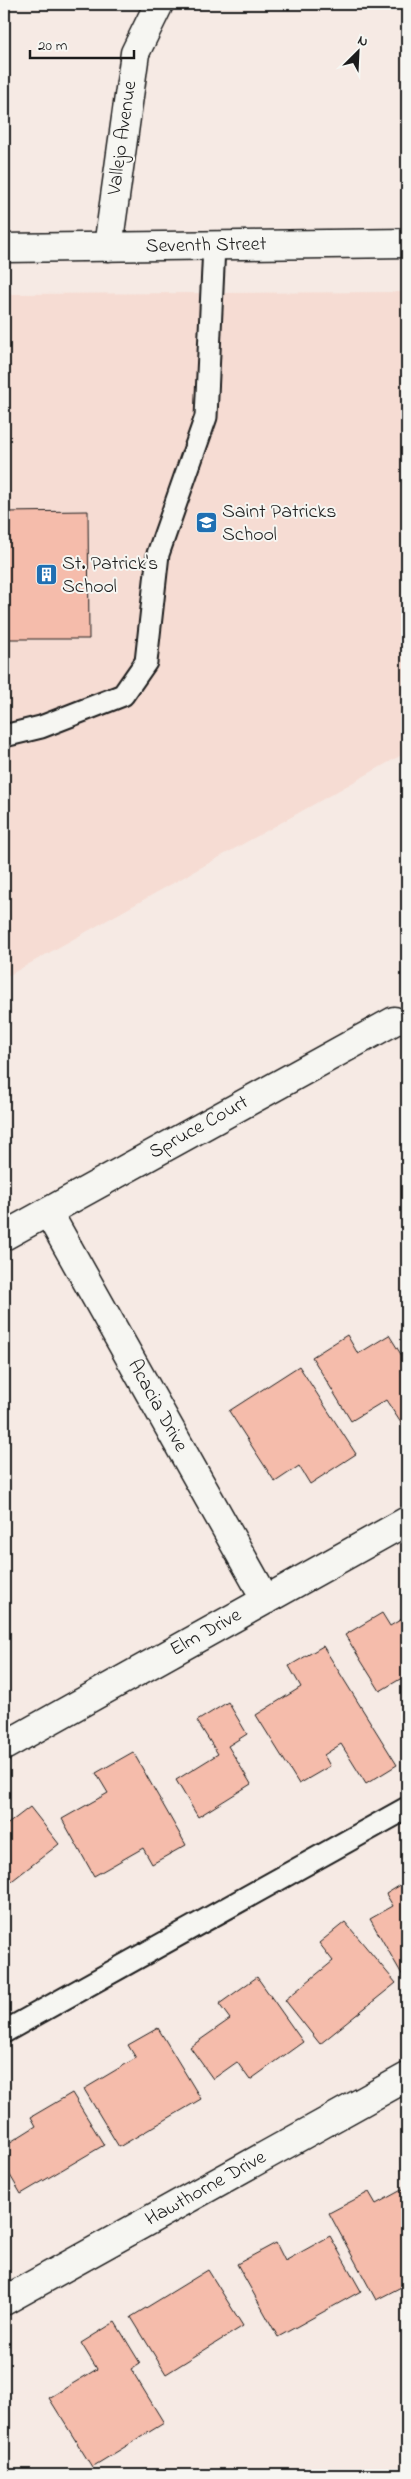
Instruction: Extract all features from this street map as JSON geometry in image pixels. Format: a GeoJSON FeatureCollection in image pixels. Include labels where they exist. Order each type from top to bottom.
{"type":"FeatureCollection","features":[{"type":"Feature","properties":{"kind":"street","name":"Vallejo Avenue"},"geometry":{"type":"LineString","coordinates":[[108,247],[135,53],[159,4]]}},
{"type":"Feature","properties":{"kind":"street","name":"Seventh Street"},"geometry":{"type":"LineString","coordinates":[[4,248],[407,243]]}},
{"type":"Feature","properties":{"kind":"street","name":"Spruce Court"},"geometry":{"type":"LineString","coordinates":[[4,1236],[394,1021]]}},
{"type":"Feature","properties":{"kind":"street","name":"Acacia Drive"},"geometry":{"type":"LineString","coordinates":[[48,1212],[266,1600]]}},
{"type":"Feature","properties":{"kind":"street","name":"Elm Drive"},"geometry":{"type":"LineString","coordinates":[[4,1746],[407,1521]]}},
{"type":"Feature","properties":{"kind":"street","name":"Hawthorne Drive"},"geometry":{"type":"LineString","coordinates":[[4,2301],[407,2077]]}},
{"type":"Feature","properties":{"kind":"lane"},"geometry":{"type":"LineString","coordinates":[[4,736],[41,727],[124,696],[146,662],[158,554],[206,417],[214,246]]}},
{"type":"Feature","properties":{"kind":"lane"},"geometry":{"type":"LineString","coordinates":[[4,2032],[407,1808]]}},
{"type":"Feature","properties":{"kind":"shaded area","name":"Saint Patricks School"},"geometry":{"type":"Polygon","coordinates":[[[407,292],[407,752],[4,978],[4,294],[407,292]]]}},
{"type":"Feature","properties":{"kind":"building","name":"St. Patrick's School"},"geometry":{"type":"Polygon","coordinates":[[[88,511],[89,639],[4,639],[4,512],[88,511]]]}},
{"type":"Feature","properties":{"kind":"building"},"geometry":{"type":"Polygon","coordinates":[[[347,1335],[358,1354],[389,1335],[407,1364],[407,1427],[405,1429],[386,1400],[351,1421],[312,1357],[347,1335]]]}},
{"type":"Feature","properties":{"kind":"building"},"geometry":{"type":"Polygon","coordinates":[[[299,1366],[356,1454],[310,1484],[299,1466],[275,1482],[229,1411],[299,1366]]]}},
{"type":"Feature","properties":{"kind":"building"},"geometry":{"type":"Polygon","coordinates":[[[382,1613],[390,1626],[407,1616],[407,1675],[380,1691],[345,1635],[382,1613]]]}},
{"type":"Feature","properties":{"kind":"building"},"geometry":{"type":"Polygon","coordinates":[[[323,1646],[397,1765],[366,1784],[341,1744],[324,1755],[330,1766],[299,1784],[256,1715],[301,1687],[289,1666],[323,1646]]]}},
{"type":"Feature","properties":{"kind":"building"},"geometry":{"type":"Polygon","coordinates":[[[228,1702],[247,1734],[228,1746],[251,1784],[198,1817],[176,1780],[218,1754],[197,1721],[228,1702]]]}},
{"type":"Feature","properties":{"kind":"building"},"geometry":{"type":"Polygon","coordinates":[[[133,1752],[186,1845],[152,1864],[143,1848],[94,1876],[62,1819],[108,1793],[96,1773],[133,1752]]]}},
{"type":"Feature","properties":{"kind":"building"},"geometry":{"type":"Polygon","coordinates":[[[30,1807],[59,1844],[4,1887],[4,1827],[30,1807]]]}},
{"type":"Feature","properties":{"kind":"building"},"geometry":{"type":"Polygon","coordinates":[[[407,1881],[407,1983],[370,1919],[393,1906],[386,1894],[407,1881]]]}},
{"type":"Feature","properties":{"kind":"building"},"geometry":{"type":"Polygon","coordinates":[[[345,1922],[396,1983],[320,2044],[285,2000],[333,1961],[319,1943],[345,1922]]]}},
{"type":"Feature","properties":{"kind":"building"},"geometry":{"type":"Polygon","coordinates":[[[257,1977],[303,2042],[250,2080],[237,2062],[213,2079],[190,2047],[230,2019],[219,2004],[257,1977]]]}},
{"type":"Feature","properties":{"kind":"building"},"geometry":{"type":"Polygon","coordinates":[[[158,2028],[201,2099],[119,2147],[84,2089],[136,2058],[128,2045],[158,2028]]]}},
{"type":"Feature","properties":{"kind":"building"},"geometry":{"type":"Polygon","coordinates":[[[72,2093],[104,2145],[21,2194],[4,2165],[4,2146],[36,2126],[31,2117],[72,2093]]]}},
{"type":"Feature","properties":{"kind":"building"},"geometry":{"type":"Polygon","coordinates":[[[407,2187],[407,2284],[376,2300],[329,2213],[369,2192],[376,2204],[407,2187]]]}},
{"type":"Feature","properties":{"kind":"building"},"geometry":{"type":"Polygon","coordinates":[[[330,2236],[361,2291],[278,2337],[237,2264],[276,2243],[285,2261],[330,2236]]]}},
{"type":"Feature","properties":{"kind":"building"},"geometry":{"type":"Polygon","coordinates":[[[208,2270],[243,2326],[166,2374],[131,2317],[208,2270]]]}},
{"type":"Feature","properties":{"kind":"building"},"geometry":{"type":"Polygon","coordinates":[[[115,2322],[140,2363],[131,2369],[164,2423],[92,2467],[49,2398],[97,2369],[81,2343],[115,2322]]]}},
{"type":"Feature","properties":{"kind":"place","name":"Saint Patricks School"},"geometry":{"type":"Point","coordinates":[206,523]}},
{"type":"Feature","properties":{"kind":"place","name":"St. Patrick's School"},"geometry":{"type":"Point","coordinates":[46,575]}}]}
